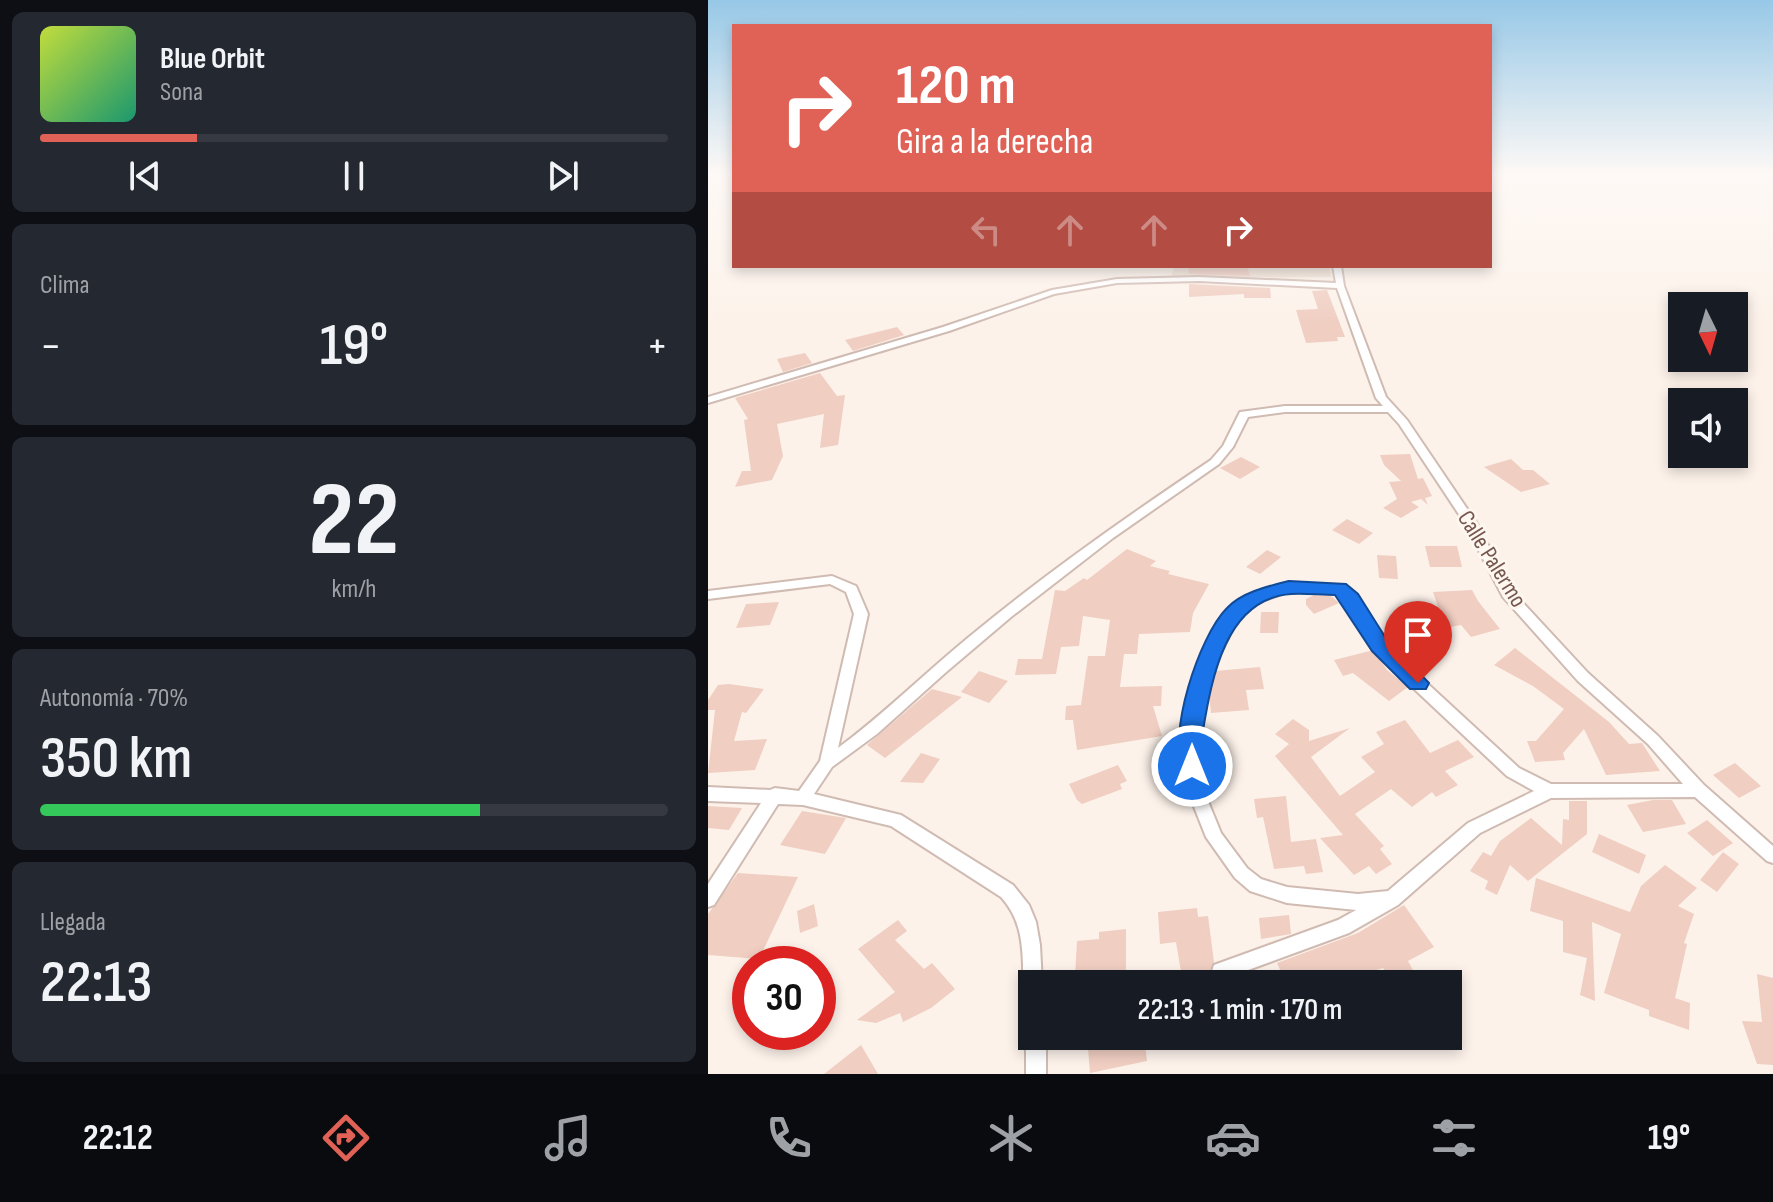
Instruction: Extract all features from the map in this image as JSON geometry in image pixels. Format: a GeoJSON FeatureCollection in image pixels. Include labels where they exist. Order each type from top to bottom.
{"type":"FeatureCollection","features":[{"type":"Feature","properties":{"kind":"street","name":"Calle Palermo"},"geometry":{"type":"LineString","coordinates":[[1337,268],[1340,286],[1381,398],[1470,522],[1508,594],[1583,677],[1653,740],[1698,790],[1773,856]]}},
{"type":"Feature","properties":{"kind":"street"},"geometry":{"type":"LineString","coordinates":[[709,402],[946,329],[1052,292],[1117,281],[1199,279],[1340,286]]}},
{"type":"Feature","properties":{"kind":"street"},"geometry":{"type":"LineString","coordinates":[[827,763],[847,751],[941,668],[1100,540],[1215,462],[1228,447],[1244,414],[1285,409],[1391,409]]}},
{"type":"Feature","properties":{"kind":"street"},"geometry":{"type":"LineString","coordinates":[[708,595],[832,580],[851,589],[861,614],[827,763],[803,798]]}},
{"type":"Feature","properties":{"kind":"street"},"geometry":{"type":"LineString","coordinates":[[1392,899],[1358,902],[1324,899],[1287,895],[1256,885],[1241,873],[1214,837],[1195,789],[1189,742],[1201,679],[1212,652],[1234,613],[1248,601],[1289,587],[1340,589],[1399,666],[1513,772],[1549,791]]}},
{"type":"Feature","properties":{"kind":"street"},"geometry":{"type":"LineString","coordinates":[[1224,970],[1343,927],[1392,899],[1474,828],[1549,791],[1698,790]]}},
{"type":"Feature","properties":{"kind":"street"},"geometry":{"type":"LineString","coordinates":[[708,794],[803,798],[895,820],[1007,891],[1023,905],[1029,929],[1032,970]]}},
{"type":"Feature","properties":{"kind":"street"},"geometry":{"type":"LineString","coordinates":[[708,899],[775,795]]}},
{"type":"Feature","properties":{"kind":"street"},"geometry":{"type":"LineString","coordinates":[[1036,1050],[1036,1074]]}},
{"type":"Feature","properties":{"kind":"shaded area"},"geometry":{"type":"Polygon","coordinates":[[[1174,268],[1329,268],[1331,277],[1171,278],[1174,268]]]}},
{"type":"Feature","properties":{"kind":"building"},"geometry":{"type":"Polygon","coordinates":[[[1188,268],[1248,268],[1250,276],[1189,274],[1188,268]]]}},
{"type":"Feature","properties":{"kind":"building"},"geometry":{"type":"Polygon","coordinates":[[[1189,284],[1270,288],[1271,298],[1244,298],[1244,294],[1189,297],[1189,284]]]}},
{"type":"Feature","properties":{"kind":"building"},"geometry":{"type":"Polygon","coordinates":[[[1327,290],[1345,337],[1337,337],[1338,341],[1306,343],[1296,310],[1318,309],[1312,291],[1327,290]]]}},
{"type":"Feature","properties":{"kind":"building"},"geometry":{"type":"Polygon","coordinates":[[[897,327],[904,335],[853,351],[845,340],[897,327]]]}},
{"type":"Feature","properties":{"kind":"building"},"geometry":{"type":"Polygon","coordinates":[[[805,353],[812,363],[783,372],[777,359],[805,353]]]}},
{"type":"Feature","properties":{"kind":"building"},"geometry":{"type":"Polygon","coordinates":[[[820,373],[837,396],[845,395],[838,445],[820,448],[824,414],[777,424],[783,456],[772,480],[735,487],[742,471],[751,471],[744,420],[748,419],[735,398],[820,373]]]}},
{"type":"Feature","properties":{"kind":"building"},"geometry":{"type":"Polygon","coordinates":[[[1410,454],[1418,479],[1423,478],[1432,496],[1425,498],[1428,505],[1421,499],[1411,502],[1419,507],[1401,518],[1383,508],[1397,499],[1389,482],[1401,481],[1384,465],[1380,455],[1410,454]]]}},
{"type":"Feature","properties":{"kind":"building"},"geometry":{"type":"Polygon","coordinates":[[[1241,457],[1260,467],[1240,479],[1220,468],[1241,457]]]}},
{"type":"Feature","properties":{"kind":"building"},"geometry":{"type":"Polygon","coordinates":[[[1511,459],[1523,470],[1533,470],[1550,484],[1521,492],[1484,467],[1511,459]]]}},
{"type":"Feature","properties":{"kind":"building"},"geometry":{"type":"Polygon","coordinates":[[[1347,519],[1373,533],[1359,544],[1332,530],[1347,519]]]}},
{"type":"Feature","properties":{"kind":"building"},"geometry":{"type":"Polygon","coordinates":[[[1425,546],[1457,546],[1462,567],[1430,567],[1425,546]]]}},
{"type":"Feature","properties":{"kind":"building"},"geometry":{"type":"Polygon","coordinates":[[[1127,549],[1156,561],[1150,566],[1170,571],[1168,574],[1209,584],[1193,613],[1190,632],[1139,634],[1137,654],[1124,654],[1120,687],[1162,686],[1161,706],[1153,706],[1162,736],[1077,750],[1073,720],[1065,720],[1066,706],[1081,705],[1088,656],[1105,656],[1110,620],[1083,616],[1079,646],[1061,647],[1056,674],[1015,675],[1018,659],[1042,659],[1055,590],[1065,591],[1084,578],[1087,580],[1127,549]]]}},
{"type":"Feature","properties":{"kind":"building"},"geometry":{"type":"Polygon","coordinates":[[[1267,550],[1281,557],[1260,574],[1246,567],[1267,550]]]}},
{"type":"Feature","properties":{"kind":"building"},"geometry":{"type":"Polygon","coordinates":[[[1377,555],[1396,556],[1398,579],[1379,578],[1377,555]]]}},
{"type":"Feature","properties":{"kind":"building"},"geometry":{"type":"Polygon","coordinates":[[[1472,590],[1500,629],[1471,637],[1461,625],[1445,628],[1433,592],[1472,590]]]}},
{"type":"Feature","properties":{"kind":"building"},"geometry":{"type":"Polygon","coordinates":[[[1314,595],[1331,596],[1339,603],[1314,614],[1306,605],[1306,599],[1314,595]]]}},
{"type":"Feature","properties":{"kind":"building"},"geometry":{"type":"Polygon","coordinates":[[[779,602],[770,625],[736,628],[746,604],[779,602]]]}},
{"type":"Feature","properties":{"kind":"building"},"geometry":{"type":"Polygon","coordinates":[[[1261,612],[1279,612],[1278,633],[1260,633],[1261,612]]]}},
{"type":"Feature","properties":{"kind":"building"},"geometry":{"type":"Polygon","coordinates":[[[1515,648],[1609,722],[1629,744],[1642,743],[1660,771],[1606,775],[1584,729],[1563,753],[1565,760],[1535,762],[1527,741],[1536,741],[1564,709],[1533,686],[1494,665],[1515,648]]]}},
{"type":"Feature","properties":{"kind":"building"},"geometry":{"type":"Polygon","coordinates":[[[1374,650],[1387,670],[1408,687],[1389,701],[1353,673],[1343,676],[1334,660],[1374,650]]]}},
{"type":"Feature","properties":{"kind":"building"},"geometry":{"type":"Polygon","coordinates":[[[1260,667],[1264,689],[1246,690],[1249,710],[1211,713],[1209,693],[1215,671],[1260,667]]]}},
{"type":"Feature","properties":{"kind":"building"},"geometry":{"type":"Polygon","coordinates":[[[979,671],[1008,681],[989,703],[961,692],[979,671]]]}},
{"type":"Feature","properties":{"kind":"building"},"geometry":{"type":"Polygon","coordinates":[[[718,685],[764,689],[746,713],[742,712],[734,741],[767,739],[755,770],[708,773],[715,710],[708,710],[708,700],[718,685]]]}},
{"type":"Feature","properties":{"kind":"building"},"geometry":{"type":"Polygon","coordinates":[[[932,689],[962,697],[885,758],[867,745],[932,689]]]}},
{"type":"Feature","properties":{"kind":"building"},"geometry":{"type":"Polygon","coordinates":[[[1293,719],[1309,730],[1309,741],[1350,728],[1311,757],[1340,796],[1375,772],[1361,757],[1384,744],[1376,732],[1405,720],[1430,753],[1458,740],[1474,757],[1445,771],[1458,785],[1436,797],[1432,792],[1412,807],[1391,789],[1355,814],[1384,846],[1380,849],[1392,864],[1376,874],[1369,866],[1354,875],[1320,838],[1343,835],[1275,756],[1289,744],[1275,734],[1293,719]]]}},
{"type":"Feature","properties":{"kind":"building"},"geometry":{"type":"Polygon","coordinates":[[[921,753],[940,759],[923,783],[900,782],[921,753]]]}},
{"type":"Feature","properties":{"kind":"building"},"geometry":{"type":"Polygon","coordinates":[[[1735,763],[1761,786],[1739,798],[1713,775],[1735,763]]]}},
{"type":"Feature","properties":{"kind":"building"},"geometry":{"type":"Polygon","coordinates":[[[1118,765],[1127,781],[1120,784],[1122,789],[1082,804],[1077,800],[1069,784],[1118,765]]]}},
{"type":"Feature","properties":{"kind":"building"},"geometry":{"type":"Polygon","coordinates":[[[1286,796],[1291,842],[1316,839],[1323,872],[1306,874],[1304,866],[1274,869],[1263,817],[1257,818],[1254,799],[1286,796]]]}},
{"type":"Feature","properties":{"kind":"building"},"geometry":{"type":"Polygon","coordinates":[[[1672,800],[1686,824],[1643,832],[1627,805],[1672,800]]]}},
{"type":"Feature","properties":{"kind":"building"},"geometry":{"type":"Polygon","coordinates":[[[1569,801],[1587,801],[1587,834],[1528,881],[1510,865],[1497,895],[1485,889],[1488,881],[1470,871],[1483,852],[1491,856],[1500,841],[1531,818],[1562,845],[1563,819],[1569,820],[1569,801]]]}},
{"type":"Feature","properties":{"kind":"building"},"geometry":{"type":"Polygon","coordinates":[[[708,806],[742,808],[729,830],[708,828],[708,806]]]}},
{"type":"Feature","properties":{"kind":"building"},"geometry":{"type":"Polygon","coordinates":[[[802,811],[846,818],[825,854],[780,845],[802,811]]]}},
{"type":"Feature","properties":{"kind":"building"},"geometry":{"type":"Polygon","coordinates":[[[1707,820],[1733,843],[1713,856],[1687,833],[1707,820]]]}},
{"type":"Feature","properties":{"kind":"building"},"geometry":{"type":"Polygon","coordinates":[[[1599,834],[1646,855],[1639,874],[1592,852],[1599,834]]]}},
{"type":"Feature","properties":{"kind":"building"},"geometry":{"type":"Polygon","coordinates":[[[1723,852],[1739,864],[1717,892],[1700,880],[1723,852]]]}},
{"type":"Feature","properties":{"kind":"building"},"geometry":{"type":"Polygon","coordinates":[[[1665,865],[1697,888],[1678,906],[1694,914],[1684,943],[1687,944],[1675,998],[1690,1003],[1689,1030],[1649,1016],[1649,1010],[1604,993],[1621,934],[1592,922],[1595,1001],[1580,995],[1587,958],[1563,952],[1563,921],[1530,911],[1536,878],[1630,912],[1641,886],[1665,865]]]}},
{"type":"Feature","properties":{"kind":"building"},"geometry":{"type":"Polygon","coordinates":[[[738,873],[798,877],[765,946],[732,946],[732,957],[708,955],[708,914],[738,873]]]}},
{"type":"Feature","properties":{"kind":"building"},"geometry":{"type":"Polygon","coordinates":[[[814,904],[818,926],[800,933],[797,911],[814,904]]]}},
{"type":"Feature","properties":{"kind":"building"},"geometry":{"type":"Polygon","coordinates":[[[1404,905],[1434,947],[1408,961],[1413,970],[1280,970],[1277,963],[1358,933],[1404,905]]]}},
{"type":"Feature","properties":{"kind":"building"},"geometry":{"type":"Polygon","coordinates":[[[1197,908],[1198,917],[1208,916],[1214,962],[1210,970],[1181,970],[1176,942],[1160,944],[1158,912],[1197,908]]]}},
{"type":"Feature","properties":{"kind":"building"},"geometry":{"type":"Polygon","coordinates":[[[1289,915],[1291,934],[1261,939],[1259,918],[1289,915]]]}},
{"type":"Feature","properties":{"kind":"building"},"geometry":{"type":"Polygon","coordinates":[[[898,920],[907,931],[895,940],[924,969],[932,963],[955,989],[931,1008],[903,1022],[900,1013],[876,1023],[857,1020],[895,992],[858,949],[898,920]]]}},
{"type":"Feature","properties":{"kind":"building"},"geometry":{"type":"Polygon","coordinates":[[[1126,929],[1126,970],[1075,970],[1077,941],[1099,939],[1099,932],[1126,929]]]}},
{"type":"Feature","properties":{"kind":"building"},"geometry":{"type":"Polygon","coordinates":[[[1757,974],[1773,978],[1773,1065],[1757,1064],[1742,1021],[1762,1022],[1757,974]]]}},
{"type":"Feature","properties":{"kind":"building"},"geometry":{"type":"Polygon","coordinates":[[[861,1045],[878,1074],[824,1074],[861,1045]]]}},
{"type":"Feature","properties":{"kind":"building"},"geometry":{"type":"Polygon","coordinates":[[[1088,1050],[1146,1050],[1147,1061],[1090,1073],[1088,1050]]]}},
{"type":"Feature","properties":{"kind":"route"},"geometry":{"type":"LineString","coordinates":[[1192,766],[1189,742],[1201,679],[1212,652],[1234,613],[1248,601],[1267,593],[1289,587],[1329,586],[1340,589],[1351,599],[1380,645],[1418,683]]}}]}
